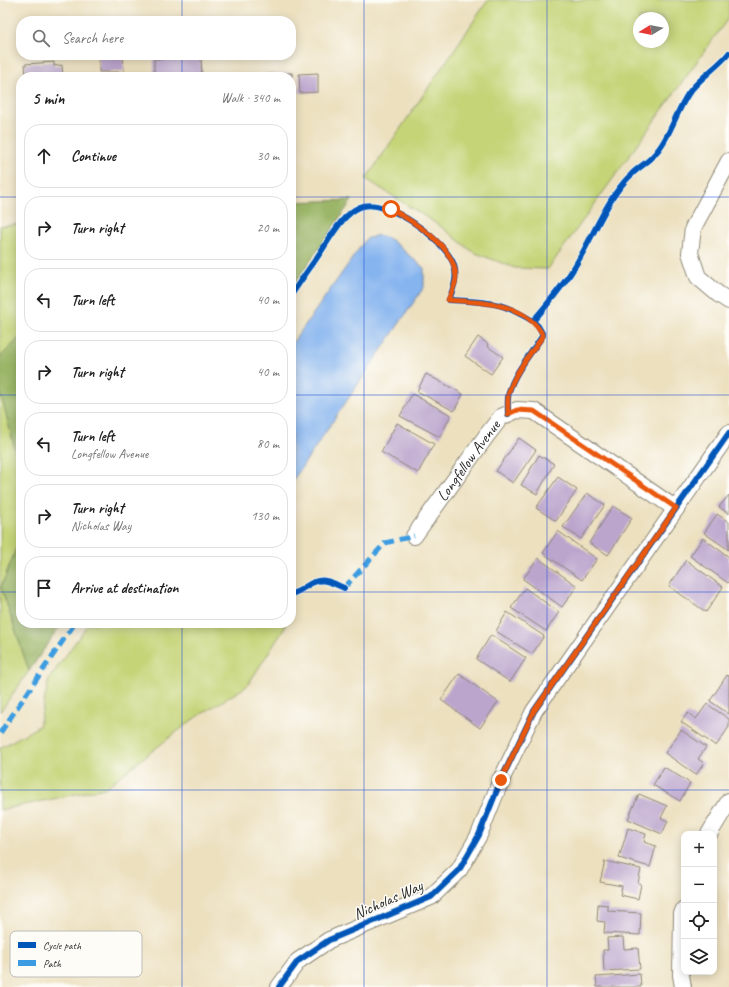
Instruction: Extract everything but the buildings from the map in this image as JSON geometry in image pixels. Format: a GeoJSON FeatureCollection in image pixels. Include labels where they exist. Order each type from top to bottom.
{"type":"FeatureCollection","features":[{"type":"Feature","properties":{"kind":"street"},"geometry":{"type":"LineString","coordinates":[[729,161],[693,228],[690,253],[698,277],[729,301]]}},
{"type":"Feature","properties":{"kind":"street","name":"Longfellow Avenue"},"geometry":{"type":"LineString","coordinates":[[414,536],[501,417],[517,410],[534,411],[676,508]]}},
{"type":"Feature","properties":{"kind":"street","name":"Nicholas Way"},"geometry":{"type":"LineString","coordinates":[[279,987],[298,961],[329,940],[431,897],[459,870],[480,835],[501,780],[534,711],[729,433]]}},
{"type":"Feature","properties":{"kind":"street"},"geometry":{"type":"LineString","coordinates":[[711,831],[729,801]]}},
{"type":"Feature","properties":{"kind":"street"},"geometry":{"type":"LineString","coordinates":[[682,939],[681,975],[683,987]]}},
{"type":"Feature","properties":{"kind":"green space"},"geometry":{"type":"Polygon","coordinates":[[[488,0],[729,0],[729,17],[548,269],[515,268],[473,252],[440,226],[366,179],[488,0]]]}},
{"type":"Feature","properties":{"kind":"green space"},"geometry":{"type":"Polygon","coordinates":[[[352,200],[296,282],[296,202],[352,200]]]}},
{"type":"Feature","properties":{"kind":"green space"},"geometry":{"type":"Polygon","coordinates":[[[16,224],[16,341],[0,357],[0,226],[16,224]]]}},
{"type":"Feature","properties":{"kind":"green space"},"geometry":{"type":"Polygon","coordinates":[[[16,341],[16,454],[0,390],[0,357],[16,341]]]}},
{"type":"Feature","properties":{"kind":"green space"},"geometry":{"type":"Polygon","coordinates":[[[0,390],[16,454],[16,549],[1,587],[29,671],[0,712],[0,390]]]}},
{"type":"Feature","properties":{"kind":"green space"},"geometry":{"type":"Polygon","coordinates":[[[16,549],[16,628],[59,628],[29,671],[1,587],[16,549]]]}},
{"type":"Feature","properties":{"kind":"green space"},"geometry":{"type":"Polygon","coordinates":[[[85,628],[285,628],[247,686],[192,720],[105,788],[0,810],[0,748],[39,726],[49,679],[85,628]]]}},
{"type":"Feature","properties":{"kind":"water"},"geometry":{"type":"Polygon","coordinates":[[[378,235],[390,239],[424,268],[424,287],[296,476],[296,338],[366,239],[378,235]]]}},
{"type":"Feature","properties":{"kind":"marked path"},"geometry":{"type":"LineString","coordinates":[[344,588],[385,543],[414,536]]}},
{"type":"Feature","properties":{"kind":"marked path"},"geometry":{"type":"LineString","coordinates":[[0,733],[72,628]]}},
{"type":"Feature","properties":{"kind":"cycle path"},"geometry":{"type":"LineString","coordinates":[[508,414],[508,397],[511,385],[519,370],[543,335],[533,321],[572,271],[609,203],[619,189],[636,170],[650,159],[663,143],[679,110],[692,88],[729,53]]}},
{"type":"Feature","properties":{"kind":"cycle path"},"geometry":{"type":"LineString","coordinates":[[296,288],[343,220],[354,210],[371,205],[385,208],[399,214],[428,233],[440,244],[449,255],[455,270],[454,283],[449,300],[499,305],[533,321]]}},
{"type":"Feature","properties":{"kind":"cycle path"},"geometry":{"type":"LineString","coordinates":[[279,987],[298,961],[329,940],[431,897],[459,870],[479,835],[501,780],[534,711],[729,433]]}},
{"type":"Feature","properties":{"kind":"cycle path"},"geometry":{"type":"LineString","coordinates":[[296,592],[320,581],[329,582],[344,588]]}},
{"type":"Feature","properties":{"kind":"route"},"geometry":{"type":"LineString","coordinates":[[391,209],[408,219],[439,242],[449,254],[454,266],[456,278],[453,290],[448,300],[485,302],[499,305],[533,321],[538,326],[543,336],[516,377],[509,392],[508,414],[517,410],[534,411],[676,508],[534,711],[501,780]]}}]}
